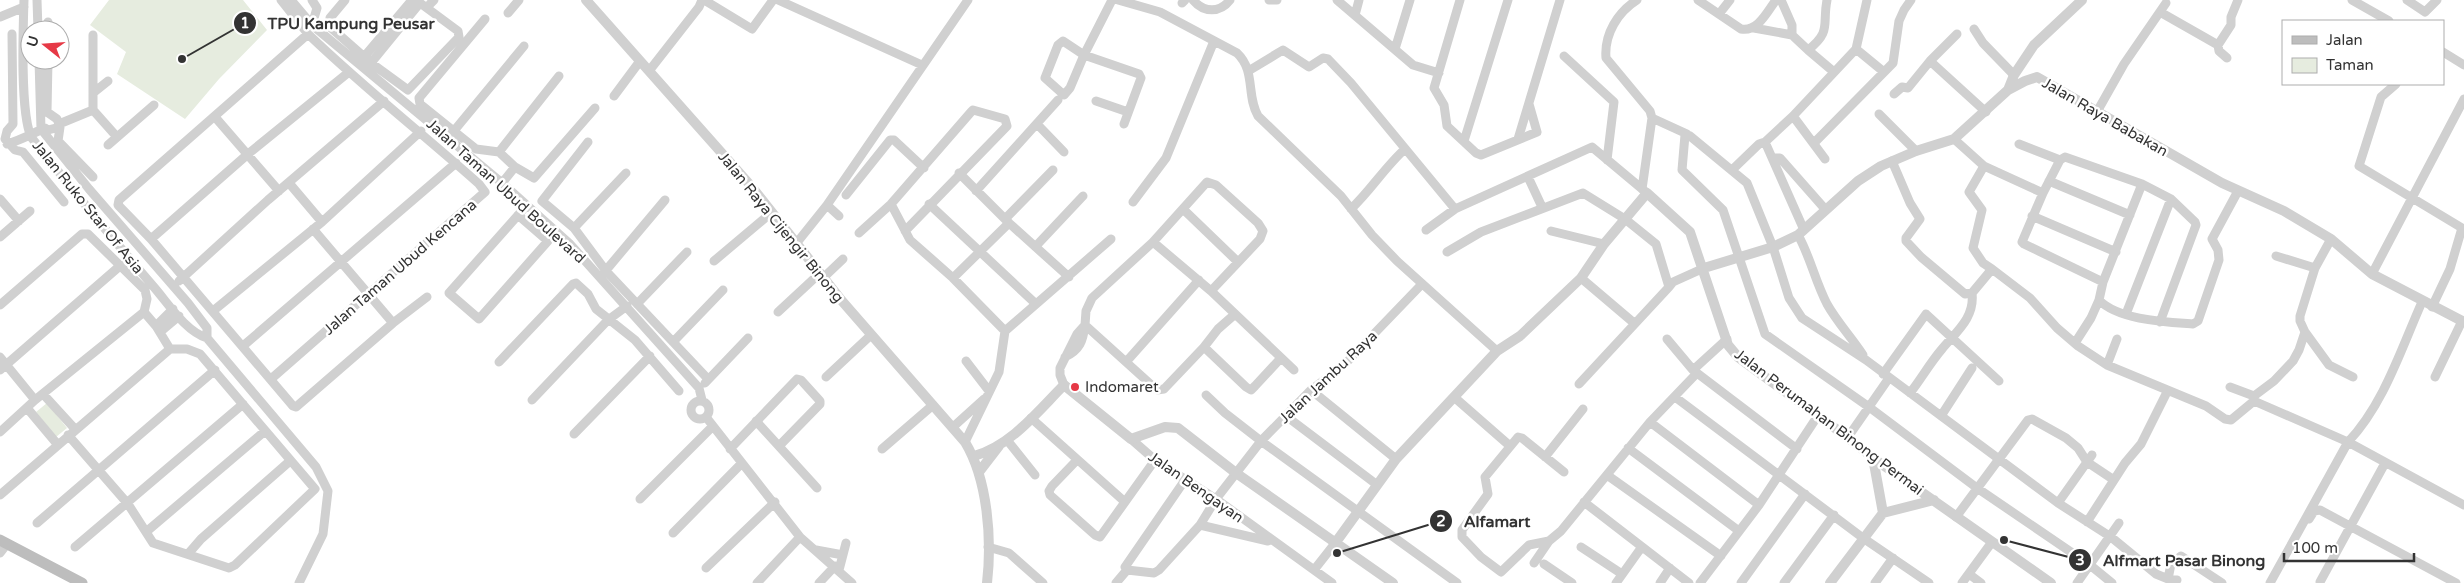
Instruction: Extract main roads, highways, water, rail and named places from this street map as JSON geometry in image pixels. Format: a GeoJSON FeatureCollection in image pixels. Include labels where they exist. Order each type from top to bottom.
{"type":"FeatureCollection","features":[{"type":"Feature","properties":{"kind":"main road"},"geometry":{"type":"LineString","coordinates":[[2,546],[82,583]]}},
{"type":"Feature","properties":{"kind":"place","name":"TPU Kampung Peusar"},"geometry":{"type":"Point","coordinates":[182,59]}},
{"type":"Feature","properties":{"kind":"place","name":"Indomaret"},"geometry":{"type":"Point","coordinates":[1075,387]}},
{"type":"Feature","properties":{"kind":"place","name":"Alfmart Pasar Binong"},"geometry":{"type":"Point","coordinates":[2004,540]}},
{"type":"Feature","properties":{"kind":"place","name":"Alfamart"},"geometry":{"type":"Point","coordinates":[1337,553]}}]}
